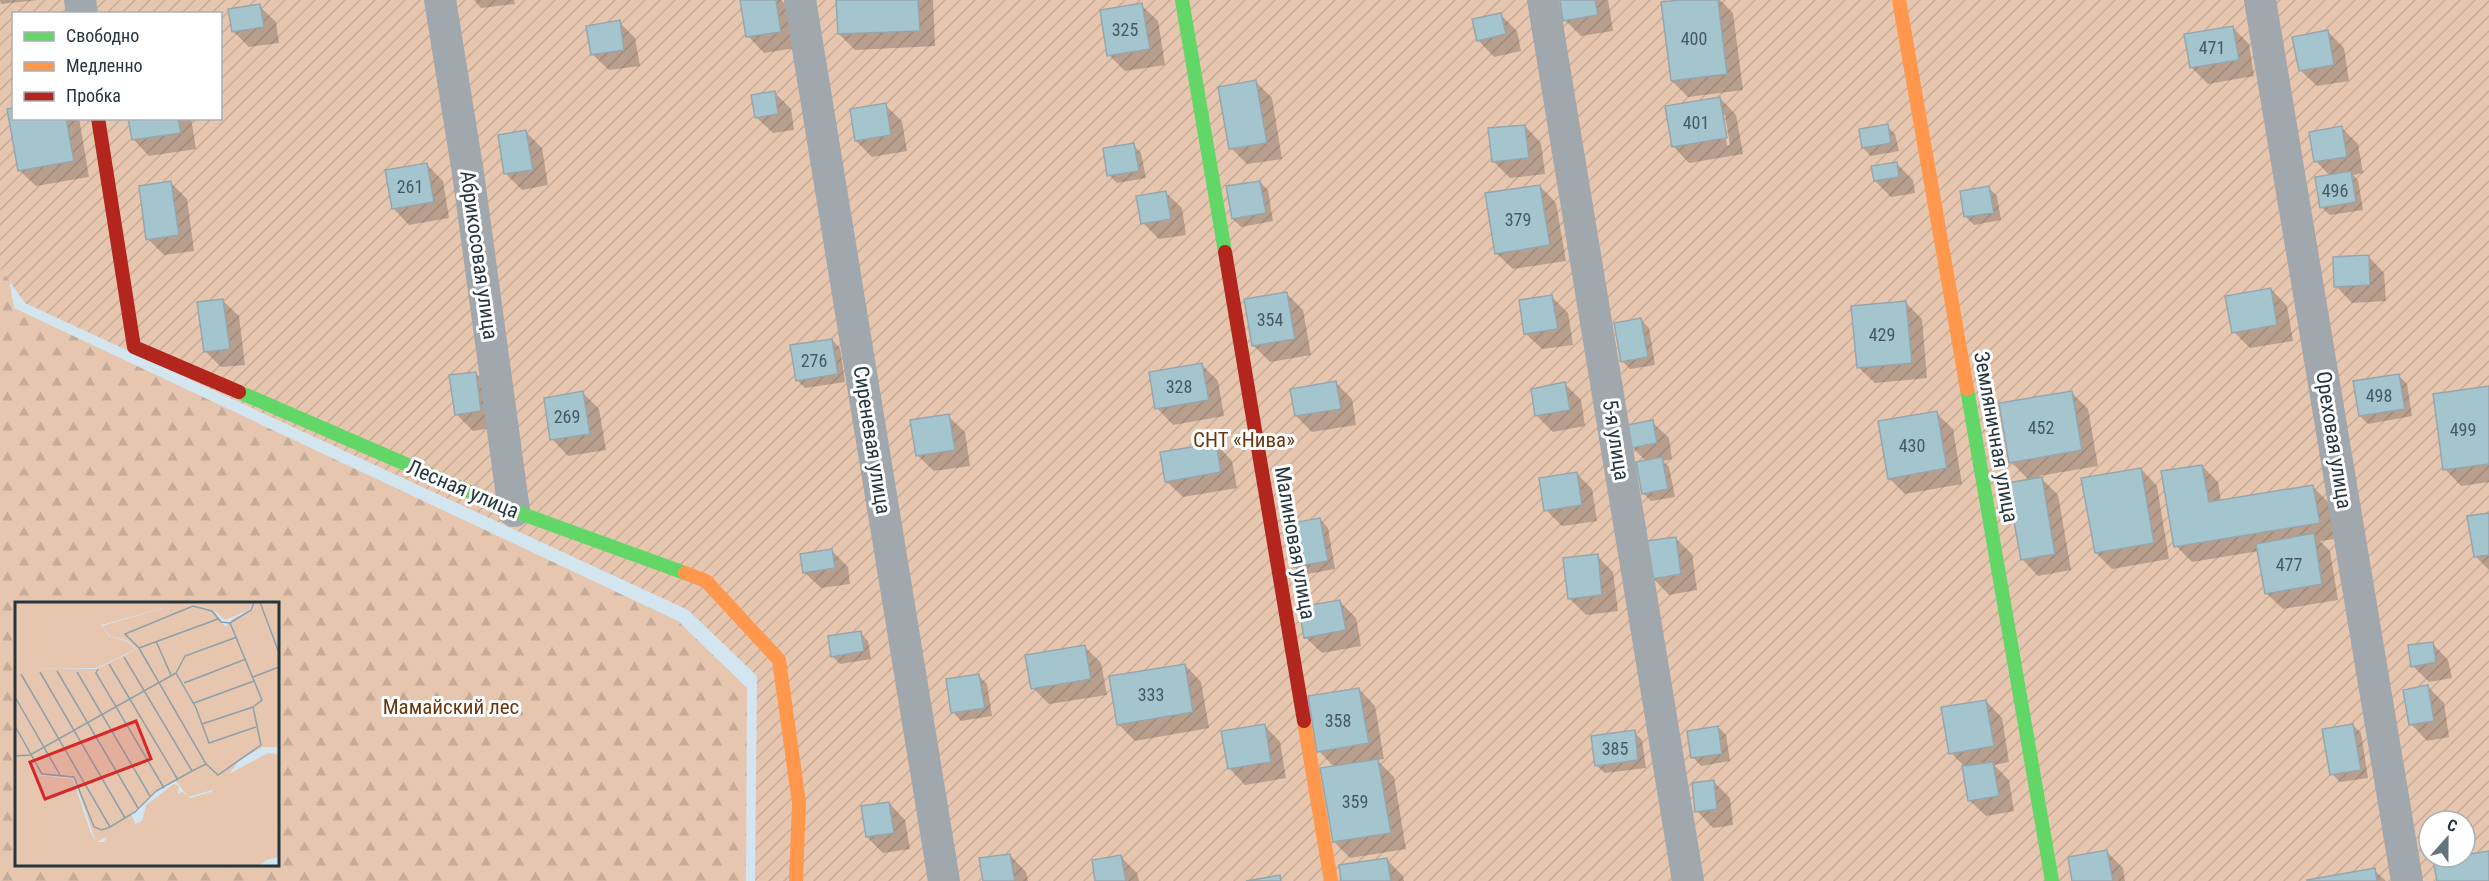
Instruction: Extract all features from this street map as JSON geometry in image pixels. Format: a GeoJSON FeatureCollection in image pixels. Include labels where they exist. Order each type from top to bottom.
{"type":"FeatureCollection","features":[{"type":"Feature","properties":{"kind":"street","name":"Абрикосовая улица"},"geometry":{"type":"LineString","coordinates":[[440,0],[468,173],[513,511]]}},
{"type":"Feature","properties":{"kind":"street","name":"Сиреневая улица"},"geometry":{"type":"LineString","coordinates":[[800,0],[944,881]]}},
{"type":"Feature","properties":{"kind":"street","name":"Малиновая улица"},"geometry":{"type":"LineString","coordinates":[[1182,0],[1331,881]]}},
{"type":"Feature","properties":{"kind":"street","name":"5-я улица"},"geometry":{"type":"LineString","coordinates":[[1544,0],[1688,881]]}},
{"type":"Feature","properties":{"kind":"street","name":"Земляничная улица"},"geometry":{"type":"LineString","coordinates":[[1899,0],[2052,881]]}},
{"type":"Feature","properties":{"kind":"street","name":"Ореховая улица"},"geometry":{"type":"LineString","coordinates":[[2260,0],[2407,881]]}},
{"type":"Feature","properties":{"kind":"street","name":"Лесная улица"},"geometry":{"type":"LineString","coordinates":[[98,120],[134,347],[513,511],[706,581],[779,660],[799,803],[796,881]]}},
{"type":"Feature","properties":{"kind":"green space","name":"СНТ «Нива»"},"geometry":{"type":"Polygon","coordinates":[[[0,0],[2489,0],[2489,881],[755,881],[757,676],[688,610],[25,303],[0,268],[0,0]]]}},
{"type":"Feature","properties":{"kind":"green space","name":"Мамайский лес"},"geometry":{"type":"Polygon","coordinates":[[[0,225],[14,308],[678,621],[747,688],[746,881],[0,881],[0,225]]]}},
{"type":"Feature","properties":{"kind":"building"},"geometry":{"type":"Polygon","coordinates":[[[740,0],[776,0],[781,32],[746,37],[740,0]]]}},
{"type":"Feature","properties":{"kind":"building"},"geometry":{"type":"Polygon","coordinates":[[[836,0],[918,0],[920,31],[838,34],[836,0]]]}},
{"type":"Feature","properties":{"kind":"building"},"geometry":{"type":"Polygon","coordinates":[[[1560,0],[1595,0],[1598,15],[1563,21],[1560,0]]]}},
{"type":"Feature","properties":{"kind":"building"},"geometry":{"type":"Polygon","coordinates":[[[1718,0],[1727,74],[1671,81],[1661,2],[1718,0]]]}},
{"type":"Feature","properties":{"kind":"building"},"geometry":{"type":"Polygon","coordinates":[[[1142,3],[1150,49],[1107,56],[1100,10],[1142,3]]]}},
{"type":"Feature","properties":{"kind":"building"},"geometry":{"type":"Polygon","coordinates":[[[260,4],[264,27],[232,32],[228,9],[260,4]]]}},
{"type":"Feature","properties":{"kind":"building"},"geometry":{"type":"Polygon","coordinates":[[[1501,13],[1506,34],[1477,41],[1472,19],[1501,13]]]}},
{"type":"Feature","properties":{"kind":"building"},"geometry":{"type":"Polygon","coordinates":[[[620,20],[624,50],[591,55],[586,26],[620,20]]]}},
{"type":"Feature","properties":{"kind":"building"},"geometry":{"type":"Polygon","coordinates":[[[2233,26],[2239,60],[2190,68],[2184,34],[2233,26]]]}},
{"type":"Feature","properties":{"kind":"building"},"geometry":{"type":"Polygon","coordinates":[[[2328,30],[2334,65],[2299,71],[2292,37],[2328,30]]]}},
{"type":"Feature","properties":{"kind":"building"},"geometry":{"type":"Polygon","coordinates":[[[1256,80],[1267,143],[1229,149],[1218,87],[1256,80]]]}},
{"type":"Feature","properties":{"kind":"building"},"geometry":{"type":"Polygon","coordinates":[[[775,91],[778,114],[755,118],[751,95],[775,91]]]}},
{"type":"Feature","properties":{"kind":"building"},"geometry":{"type":"Polygon","coordinates":[[[1720,97],[1727,138],[1672,147],[1665,106],[1720,97]]]}},
{"type":"Feature","properties":{"kind":"building"},"geometry":{"type":"Polygon","coordinates":[[[886,103],[891,135],[855,141],[850,109],[886,103]]]}},
{"type":"Feature","properties":{"kind":"building"},"geometry":{"type":"Polygon","coordinates":[[[12,108],[12,120],[66,120],[74,161],[18,171],[7,109],[12,108]]]}},
{"type":"Feature","properties":{"kind":"building"},"geometry":{"type":"Polygon","coordinates":[[[128,120],[178,120],[181,133],[132,140],[128,120]]]}},
{"type":"Feature","properties":{"kind":"building"},"geometry":{"type":"Polygon","coordinates":[[[1888,124],[1891,143],[1862,148],[1859,129],[1888,124]]]}},
{"type":"Feature","properties":{"kind":"building"},"geometry":{"type":"Polygon","coordinates":[[[1525,125],[1529,158],[1492,162],[1488,128],[1525,125]]]}},
{"type":"Feature","properties":{"kind":"building"},"geometry":{"type":"Polygon","coordinates":[[[2342,126],[2347,157],[2314,162],[2309,132],[2342,126]]]}},
{"type":"Feature","properties":{"kind":"building"},"geometry":{"type":"Polygon","coordinates":[[[526,130],[533,170],[504,174],[498,135],[526,130]]]}},
{"type":"Feature","properties":{"kind":"building"},"geometry":{"type":"Polygon","coordinates":[[[1134,143],[1139,171],[1107,176],[1103,148],[1134,143]]]}},
{"type":"Feature","properties":{"kind":"building"},"geometry":{"type":"Polygon","coordinates":[[[1897,162],[1899,177],[1874,181],[1871,166],[1897,162]]]}},
{"type":"Feature","properties":{"kind":"building"},"geometry":{"type":"Polygon","coordinates":[[[427,163],[434,202],[392,209],[385,170],[427,163]]]}},
{"type":"Feature","properties":{"kind":"building"},"geometry":{"type":"Polygon","coordinates":[[[2351,171],[2356,202],[2320,208],[2315,177],[2351,171]]]}},
{"type":"Feature","properties":{"kind":"building"},"geometry":{"type":"Polygon","coordinates":[[[171,181],[179,235],[146,240],[139,186],[171,181]]]}},
{"type":"Feature","properties":{"kind":"building"},"geometry":{"type":"Polygon","coordinates":[[[1260,181],[1266,213],[1232,219],[1226,186],[1260,181]]]}},
{"type":"Feature","properties":{"kind":"building"},"geometry":{"type":"Polygon","coordinates":[[[1540,185],[1550,245],[1495,254],[1485,193],[1540,185]]]}},
{"type":"Feature","properties":{"kind":"building"},"geometry":{"type":"Polygon","coordinates":[[[1989,186],[1994,213],[1964,217],[1960,191],[1989,186]]]}},
{"type":"Feature","properties":{"kind":"building"},"geometry":{"type":"Polygon","coordinates":[[[1166,191],[1171,219],[1141,224],[1136,196],[1166,191]]]}},
{"type":"Feature","properties":{"kind":"building"},"geometry":{"type":"Polygon","coordinates":[[[2369,255],[2370,285],[2334,287],[2333,257],[2369,255]]]}},
{"type":"Feature","properties":{"kind":"building"},"geometry":{"type":"Polygon","coordinates":[[[2271,288],[2277,325],[2232,333],[2225,296],[2271,288]]]}},
{"type":"Feature","properties":{"kind":"building"},"geometry":{"type":"Polygon","coordinates":[[[1287,292],[1295,339],[1252,346],[1244,299],[1287,292]]]}},
{"type":"Feature","properties":{"kind":"building"},"geometry":{"type":"Polygon","coordinates":[[[1552,295],[1558,329],[1524,334],[1519,300],[1552,295]]]}},
{"type":"Feature","properties":{"kind":"building"},"geometry":{"type":"Polygon","coordinates":[[[223,299],[230,349],[204,352],[197,302],[223,299]]]}},
{"type":"Feature","properties":{"kind":"building"},"geometry":{"type":"Polygon","coordinates":[[[1906,301],[1912,363],[1857,368],[1851,306],[1906,301]]]}},
{"type":"Feature","properties":{"kind":"building"},"geometry":{"type":"Polygon","coordinates":[[[1641,318],[1648,357],[1621,362],[1614,323],[1641,318]]]}},
{"type":"Feature","properties":{"kind":"building"},"geometry":{"type":"Polygon","coordinates":[[[832,339],[838,374],[796,381],[790,345],[832,339]]]}},
{"type":"Feature","properties":{"kind":"building"},"geometry":{"type":"Polygon","coordinates":[[[1202,363],[1209,400],[1155,409],[1149,372],[1202,363]]]}},
{"type":"Feature","properties":{"kind":"building"},"geometry":{"type":"Polygon","coordinates":[[[476,372],[481,411],[455,415],[449,375],[476,372]]]}},
{"type":"Feature","properties":{"kind":"building"},"geometry":{"type":"Polygon","coordinates":[[[2399,374],[2405,409],[2359,416],[2353,381],[2399,374]]]}},
{"type":"Feature","properties":{"kind":"building"},"geometry":{"type":"Polygon","coordinates":[[[1336,381],[1341,409],[1295,416],[1290,389],[1336,381]]]}},
{"type":"Feature","properties":{"kind":"building"},"geometry":{"type":"Polygon","coordinates":[[[1565,382],[1570,410],[1535,416],[1531,389],[1565,382]]]}},
{"type":"Feature","properties":{"kind":"building"},"geometry":{"type":"Polygon","coordinates":[[[2489,386],[2489,464],[2443,470],[2433,394],[2489,386]]]}},
{"type":"Feature","properties":{"kind":"building"},"geometry":{"type":"Polygon","coordinates":[[[583,391],[590,434],[550,440],[544,398],[583,391]]]}},
{"type":"Feature","properties":{"kind":"building"},"geometry":{"type":"Polygon","coordinates":[[[2072,391],[2082,450],[2009,463],[1999,403],[2072,391]]]}},
{"type":"Feature","properties":{"kind":"building"},"geometry":{"type":"Polygon","coordinates":[[[1937,411],[1947,468],[1888,479],[1878,421],[1937,411]]]}},
{"type":"Feature","properties":{"kind":"building"},"geometry":{"type":"Polygon","coordinates":[[[949,414],[955,450],[916,456],[910,420],[949,414]]]}},
{"type":"Feature","properties":{"kind":"building"},"geometry":{"type":"Polygon","coordinates":[[[1653,420],[1657,443],[1631,448],[1627,425],[1653,420]]]}},
{"type":"Feature","properties":{"kind":"building"},"geometry":{"type":"Polygon","coordinates":[[[1216,443],[1221,472],[1165,482],[1160,452],[1216,443]]]}},
{"type":"Feature","properties":{"kind":"building"},"geometry":{"type":"Polygon","coordinates":[[[1662,457],[1668,489],[1642,494],[1636,462],[1662,457]]]}},
{"type":"Feature","properties":{"kind":"building"},"geometry":{"type":"Polygon","coordinates":[[[2202,465],[2209,502],[2313,485],[2320,523],[2174,547],[2161,471],[2202,465]]]}},
{"type":"Feature","properties":{"kind":"building"},"geometry":{"type":"Polygon","coordinates":[[[2141,468],[2154,543],[2095,553],[2081,478],[2141,468]]]}},
{"type":"Feature","properties":{"kind":"building"},"geometry":{"type":"Polygon","coordinates":[[[1577,472],[1582,505],[1544,511],[1539,478],[1577,472]]]}},
{"type":"Feature","properties":{"kind":"building"},"geometry":{"type":"Polygon","coordinates":[[[2042,477],[2055,554],[2021,560],[2007,483],[2042,477]]]}},
{"type":"Feature","properties":{"kind":"building"},"geometry":{"type":"Polygon","coordinates":[[[2489,513],[2489,555],[2474,557],[2467,516],[2489,513]]]}},
{"type":"Feature","properties":{"kind":"building"},"geometry":{"type":"Polygon","coordinates":[[[1320,518],[1328,561],[1293,567],[1286,524],[1320,518]]]}},
{"type":"Feature","properties":{"kind":"building"},"geometry":{"type":"Polygon","coordinates":[[[2314,533],[2322,584],[2265,594],[2256,544],[2314,533]]]}},
{"type":"Feature","properties":{"kind":"building"},"geometry":{"type":"Polygon","coordinates":[[[1676,537],[1681,574],[1652,579],[1646,541],[1676,537]]]}},
{"type":"Feature","properties":{"kind":"building"},"geometry":{"type":"Polygon","coordinates":[[[832,549],[835,568],[803,573],[800,554],[832,549]]]}},
{"type":"Feature","properties":{"kind":"building"},"geometry":{"type":"Polygon","coordinates":[[[1598,554],[1602,595],[1568,599],[1563,558],[1598,554]]]}},
{"type":"Feature","properties":{"kind":"building"},"geometry":{"type":"Polygon","coordinates":[[[1340,600],[1346,630],[1304,638],[1299,607],[1340,600]]]}},
{"type":"Feature","properties":{"kind":"building"},"geometry":{"type":"Polygon","coordinates":[[[861,631],[864,651],[831,657],[828,636],[861,631]]]}},
{"type":"Feature","properties":{"kind":"building"},"geometry":{"type":"Polygon","coordinates":[[[2433,642],[2436,662],[2411,667],[2408,645],[2433,642]]]}},
{"type":"Feature","properties":{"kind":"building"},"geometry":{"type":"Polygon","coordinates":[[[1085,645],[1091,679],[1031,689],[1025,655],[1085,645]]]}},
{"type":"Feature","properties":{"kind":"building"},"geometry":{"type":"Polygon","coordinates":[[[1185,664],[1193,712],[1117,725],[1109,676],[1185,664]]]}},
{"type":"Feature","properties":{"kind":"building"},"geometry":{"type":"Polygon","coordinates":[[[979,674],[985,708],[951,713],[946,679],[979,674]]]}},
{"type":"Feature","properties":{"kind":"building"},"geometry":{"type":"Polygon","coordinates":[[[2428,685],[2434,721],[2409,725],[2403,690],[2428,685]]]}},
{"type":"Feature","properties":{"kind":"building"},"geometry":{"type":"Polygon","coordinates":[[[1359,688],[1369,743],[1317,752],[1308,696],[1359,688]]]}},
{"type":"Feature","properties":{"kind":"building"},"geometry":{"type":"Polygon","coordinates":[[[1986,700],[1994,746],[1949,754],[1941,707],[1986,700]]]}},
{"type":"Feature","properties":{"kind":"building"},"geometry":{"type":"Polygon","coordinates":[[[1265,724],[1271,762],[1228,769],[1221,731],[1265,724]]]}},
{"type":"Feature","properties":{"kind":"building"},"geometry":{"type":"Polygon","coordinates":[[[2353,724],[2361,770],[2330,775],[2322,729],[2353,724]]]}},
{"type":"Feature","properties":{"kind":"building"},"geometry":{"type":"Polygon","coordinates":[[[1718,726],[1722,754],[1691,758],[1687,731],[1718,726]]]}},
{"type":"Feature","properties":{"kind":"building"},"geometry":{"type":"Polygon","coordinates":[[[1635,730],[1638,760],[1595,766],[1591,736],[1635,730]]]}},
{"type":"Feature","properties":{"kind":"building"},"geometry":{"type":"Polygon","coordinates":[[[1378,759],[1391,833],[1333,842],[1320,768],[1378,759]]]}},
{"type":"Feature","properties":{"kind":"building"},"geometry":{"type":"Polygon","coordinates":[[[1993,762],[1999,796],[1968,801],[1962,766],[1993,762]]]}},
{"type":"Feature","properties":{"kind":"building"},"geometry":{"type":"Polygon","coordinates":[[[1714,780],[1717,809],[1695,812],[1692,783],[1714,780]]]}},
{"type":"Feature","properties":{"kind":"building"},"geometry":{"type":"Polygon","coordinates":[[[889,802],[894,833],[866,837],[861,806],[889,802]]]}},
{"type":"Feature","properties":{"kind":"building"},"geometry":{"type":"Polygon","coordinates":[[[2107,850],[2113,881],[2072,881],[2068,857],[2107,850]]]}},
{"type":"Feature","properties":{"kind":"building"},"geometry":{"type":"Polygon","coordinates":[[[2489,851],[2489,881],[2437,881],[2435,869],[2477,869],[2477,853],[2489,851]]]}},
{"type":"Feature","properties":{"kind":"building"},"geometry":{"type":"Polygon","coordinates":[[[1010,854],[1015,881],[983,881],[979,858],[1010,854]]]}},
{"type":"Feature","properties":{"kind":"building"},"geometry":{"type":"Polygon","coordinates":[[[1121,855],[1126,881],[1095,881],[1092,860],[1121,855]]]}},
{"type":"Feature","properties":{"kind":"building"},"geometry":{"type":"Polygon","coordinates":[[[1387,858],[1391,881],[1341,881],[1339,865],[1387,858]]]}},
{"type":"Feature","properties":{"kind":"building"},"geometry":{"type":"Polygon","coordinates":[[[2375,868],[2377,881],[2307,881],[2307,880],[2375,868]]]}},
{"type":"Feature","properties":{"kind":"building"},"geometry":{"type":"Polygon","coordinates":[[[1280,875],[1281,881],[1246,881],[1280,875]]]}},
{"type":"Feature","properties":{"kind":"traffic: fast"},"geometry":{"type":"LineString","coordinates":[[1182,0],[1225,252]]}},
{"type":"Feature","properties":{"kind":"traffic: fast"},"geometry":{"type":"LineString","coordinates":[[1967,389],[2052,881]]}},
{"type":"Feature","properties":{"kind":"traffic: fast"},"geometry":{"type":"LineString","coordinates":[[239,392],[514,511],[685,573]]}},
{"type":"Feature","properties":{"kind":"traffic: slow"},"geometry":{"type":"LineString","coordinates":[[1899,0],[1967,389]]}},
{"type":"Feature","properties":{"kind":"traffic: slow"},"geometry":{"type":"LineString","coordinates":[[685,573],[706,581],[779,660],[799,803],[796,881]]}},
{"type":"Feature","properties":{"kind":"traffic: slow"},"geometry":{"type":"LineString","coordinates":[[1304,721],[1331,881]]}},
{"type":"Feature","properties":{"kind":"traffic: jam"},"geometry":{"type":"LineString","coordinates":[[98,120],[134,347],[239,392]]}},
{"type":"Feature","properties":{"kind":"traffic: jam"},"geometry":{"type":"LineString","coordinates":[[1225,252],[1304,721]]}}]}
